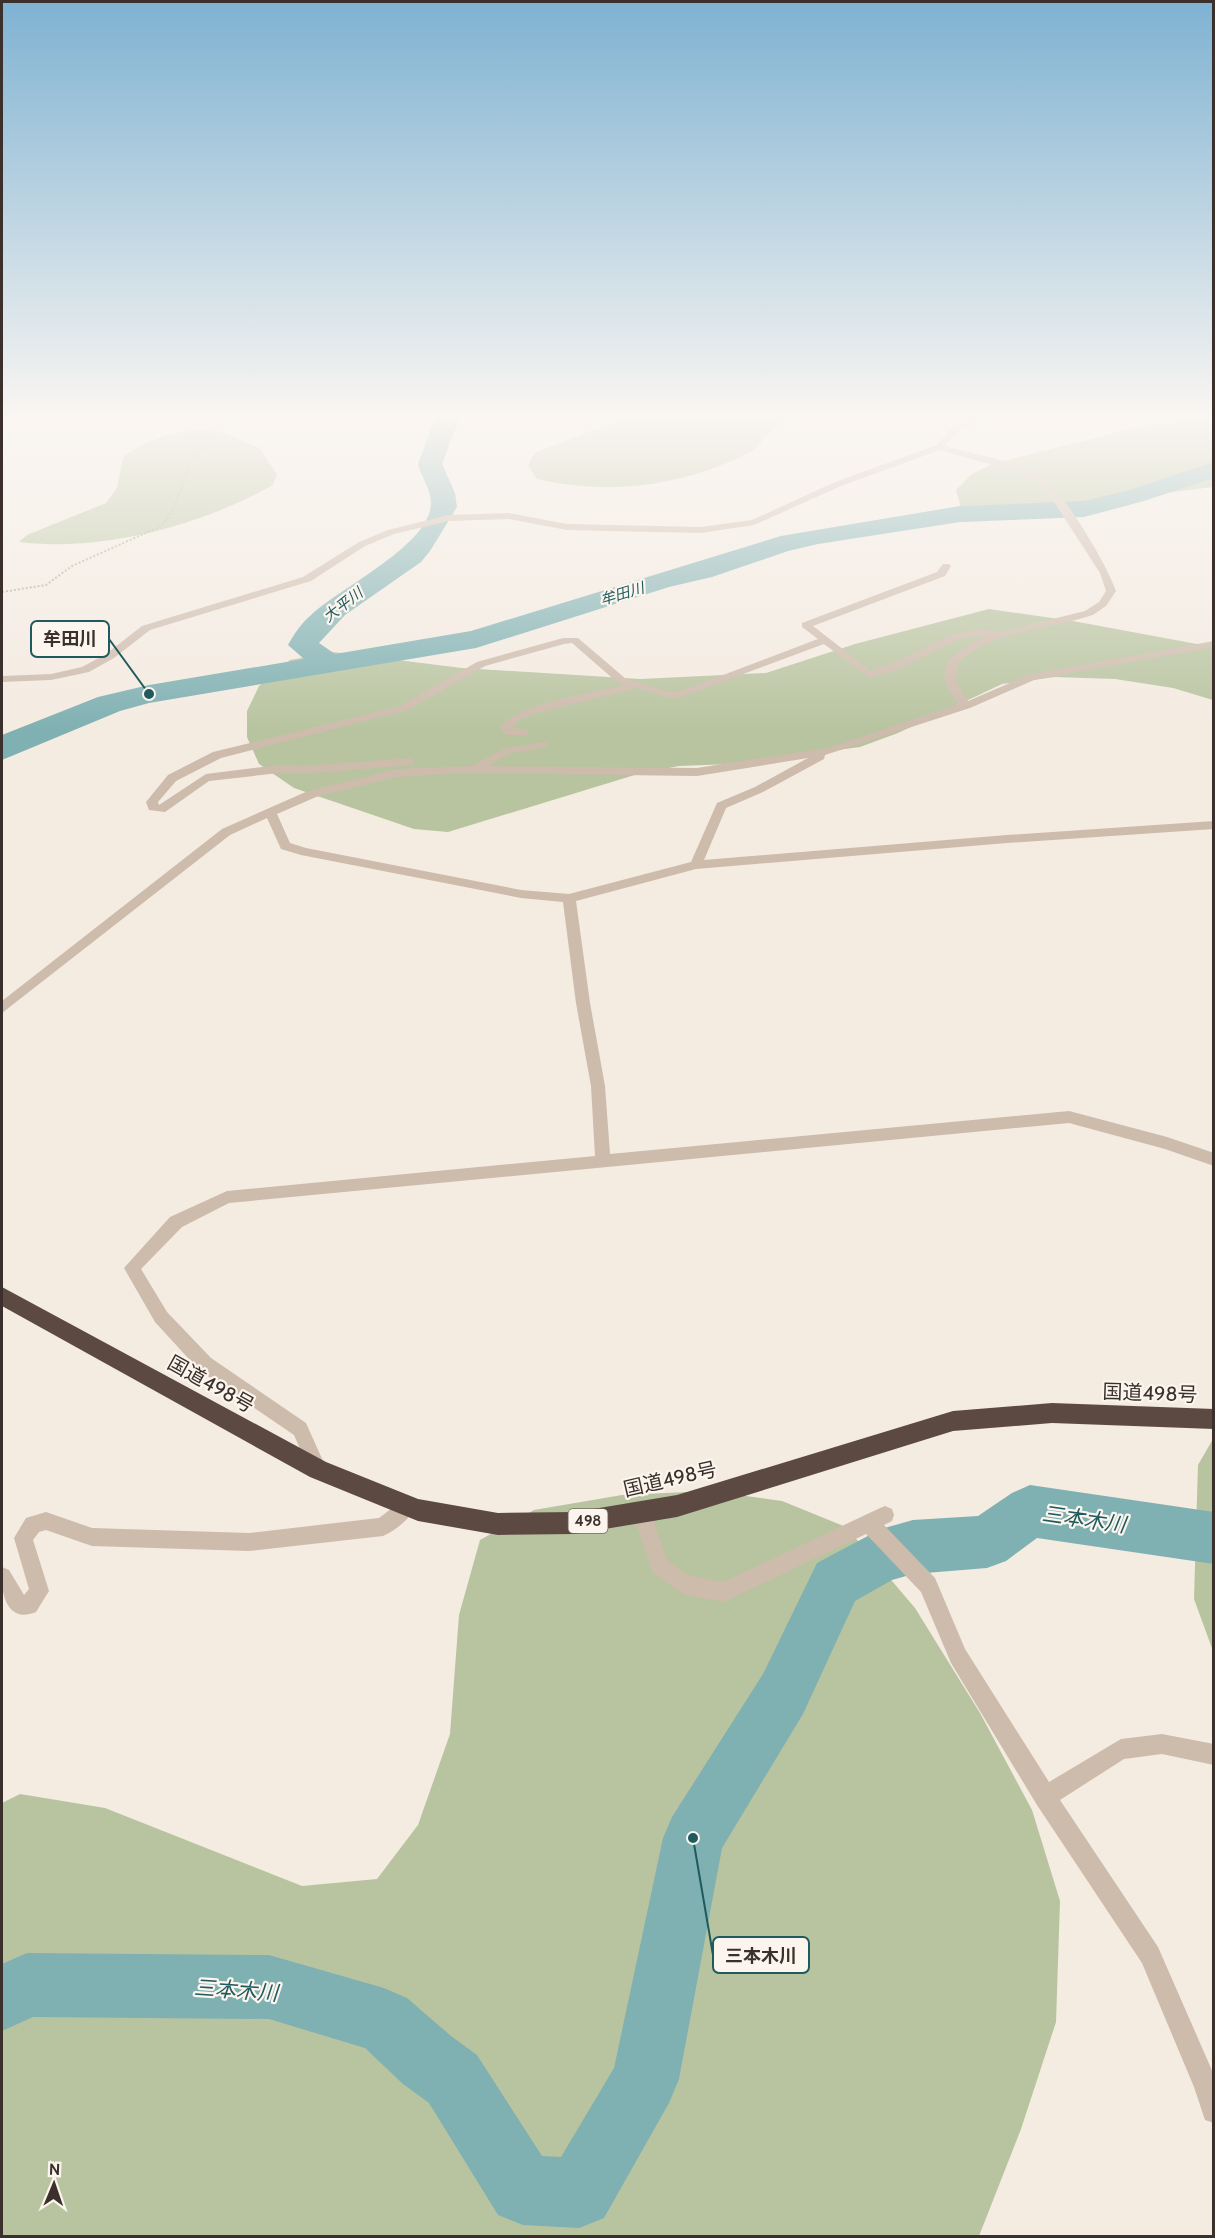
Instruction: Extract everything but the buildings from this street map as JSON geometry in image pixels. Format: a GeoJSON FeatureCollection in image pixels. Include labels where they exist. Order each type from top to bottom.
{"type":"FeatureCollection","features":[{"type":"Feature","properties":{"kind":"highway","name":"国道498号"},"geometry":{"type":"LineString","coordinates":[[2,1296],[318,1470],[407,1506],[498,1524],[575,1523],[677,1506],[953,1421],[1052,1413],[1214,1419]]}},
{"type":"Feature","properties":{"kind":"street"},"geometry":{"type":"LineString","coordinates":[[2,679],[45,680],[69,676],[99,664],[129,638],[146,628],[307,579],[362,544],[391,532],[426,523]]}},
{"type":"Feature","properties":{"kind":"street"},"geometry":{"type":"LineString","coordinates":[[548,523],[567,527],[701,531],[747,523]]}},
{"type":"Feature","properties":{"kind":"street"},"geometry":{"type":"LineString","coordinates":[[966,706],[954,692],[950,674],[957,656],[975,644],[999,635],[1086,615],[1104,605],[1111,591],[1105,573],[1073,523]]}},
{"type":"Feature","properties":{"kind":"street"},"geometry":{"type":"LineString","coordinates":[[946,566],[941,574],[806,625],[870,675],[899,665],[950,638],[968,632],[981,631],[999,635]]}},
{"type":"Feature","properties":{"kind":"street"},"geometry":{"type":"LineString","coordinates":[[443,770],[433,762],[412,762],[246,773],[206,778],[161,809],[153,807],[152,802],[172,778],[217,755],[293,734],[404,708],[481,664],[562,641],[574,640],[622,681],[668,695],[679,695],[825,640]]}},
{"type":"Feature","properties":{"kind":"street"},"geometry":{"type":"LineString","coordinates":[[696,865],[721,806],[757,792],[776,778],[834,750],[966,706],[1031,677],[1214,644]]}},
{"type":"Feature","properties":{"kind":"street"},"geometry":{"type":"LineString","coordinates":[[524,733],[510,733],[506,727],[515,718],[537,710],[639,686]]}},
{"type":"Feature","properties":{"kind":"street"},"geometry":{"type":"LineString","coordinates":[[475,769],[491,756],[508,749],[544,745]]}},
{"type":"Feature","properties":{"kind":"street"},"geometry":{"type":"LineString","coordinates":[[2,1008],[226,832],[312,794],[397,773],[475,769],[697,772],[834,750]]}},
{"type":"Feature","properties":{"kind":"street"},"geometry":{"type":"LineString","coordinates":[[270,811],[285,846],[305,852],[521,894],[569,898],[696,865],[1018,838],[1214,825]]}},
{"type":"Feature","properties":{"kind":"street"},"geometry":{"type":"LineString","coordinates":[[569,898],[583,1003],[598,1086],[603,1161]]}},
{"type":"Feature","properties":{"kind":"street"},"geometry":{"type":"LineString","coordinates":[[318,1470],[300,1429],[206,1364],[161,1317],[132,1268],[176,1222],[226,1197],[1069,1117],[1167,1143],[1214,1160]]}},
{"type":"Feature","properties":{"kind":"street"},"geometry":{"type":"LineString","coordinates":[[2,1577],[19,1605],[29,1605],[35,1599],[39,1591],[23,1538],[33,1525],[46,1521],[92,1537],[249,1542],[383,1527],[407,1506]]}},
{"type":"Feature","properties":{"kind":"street"},"geometry":{"type":"LineString","coordinates":[[642,1512],[660,1566],[683,1584],[724,1592],[875,1521],[928,1585],[958,1656],[1046,1797],[1150,1955],[1206,2086],[1214,2112]]}},
{"type":"Feature","properties":{"kind":"street"},"geometry":{"type":"LineString","coordinates":[[1046,1797],[1121,1749],[1162,1744],[1214,1755]]}},
{"type":"Feature","properties":{"kind":"path"},"geometry":{"type":"LineString","coordinates":[[2,592],[46,585],[72,566],[163,523]]}},
{"type":"Feature","properties":{"kind":"green space"},"geometry":{"type":"Polygon","coordinates":[[[56,523],[184,523],[150,533],[83,543],[19,542],[27,535],[56,523]]]}},
{"type":"Feature","properties":{"kind":"green space"},"geometry":{"type":"Polygon","coordinates":[[[989,609],[1073,621],[1213,647],[1213,700],[1173,688],[1115,679],[1055,677],[1002,684],[898,733],[860,747],[732,764],[679,766],[638,774],[448,832],[414,829],[294,788],[259,764],[247,737],[247,711],[259,686],[290,660],[333,652],[462,668],[640,679],[766,673],[855,644],[989,609]]]}},
{"type":"Feature","properties":{"kind":"green space"},"geometry":{"type":"Polygon","coordinates":[[[1213,1439],[1213,1651],[1194,1599],[1198,1465],[1213,1439]]]}},
{"type":"Feature","properties":{"kind":"green space"},"geometry":{"type":"Polygon","coordinates":[[[709,1491],[782,1501],[846,1527],[915,1608],[980,1713],[1032,1810],[1060,1901],[1056,2022],[1021,2129],[979,2236],[2,2236],[2,1803],[20,1794],[105,1808],[302,1886],[377,1879],[418,1825],[450,1734],[459,1615],[480,1540],[534,1510],[622,1495],[709,1491]]]}},
{"type":"Feature","properties":{"kind":"waterway","name":"大平川"},"geometry":{"type":"LineString","coordinates":[[330,664],[303,645],[309,634],[335,609],[415,553],[436,523]]}},
{"type":"Feature","properties":{"kind":"waterway","name":"牟田川"},"geometry":{"type":"LineString","coordinates":[[330,664],[476,639],[660,581],[702,571],[781,544],[899,523]]}},
{"type":"Feature","properties":{"kind":"waterway","name":"牟田川"},"geometry":{"type":"LineString","coordinates":[[2,750],[9,743],[109,704],[149,694],[330,664]]}},
{"type":"Feature","properties":{"kind":"waterway","name":"三本木川"},"geometry":{"type":"LineString","coordinates":[[2,1999],[27,1985],[269,1987],[384,2021],[427,2060],[453,2079],[523,2190],[579,2193],[645,2079],[693,1838],[783,1694],[836,1582],[881,1556],[913,1547],[987,1542],[1030,1511],[1214,1538]]}},
{"type":"Feature","properties":{"kind":"place","name":"牟田川"},"geometry":{"type":"Point","coordinates":[149,694]}},
{"type":"Feature","properties":{"kind":"place","name":"三本木川"},"geometry":{"type":"Point","coordinates":[693,1838]}}]}
